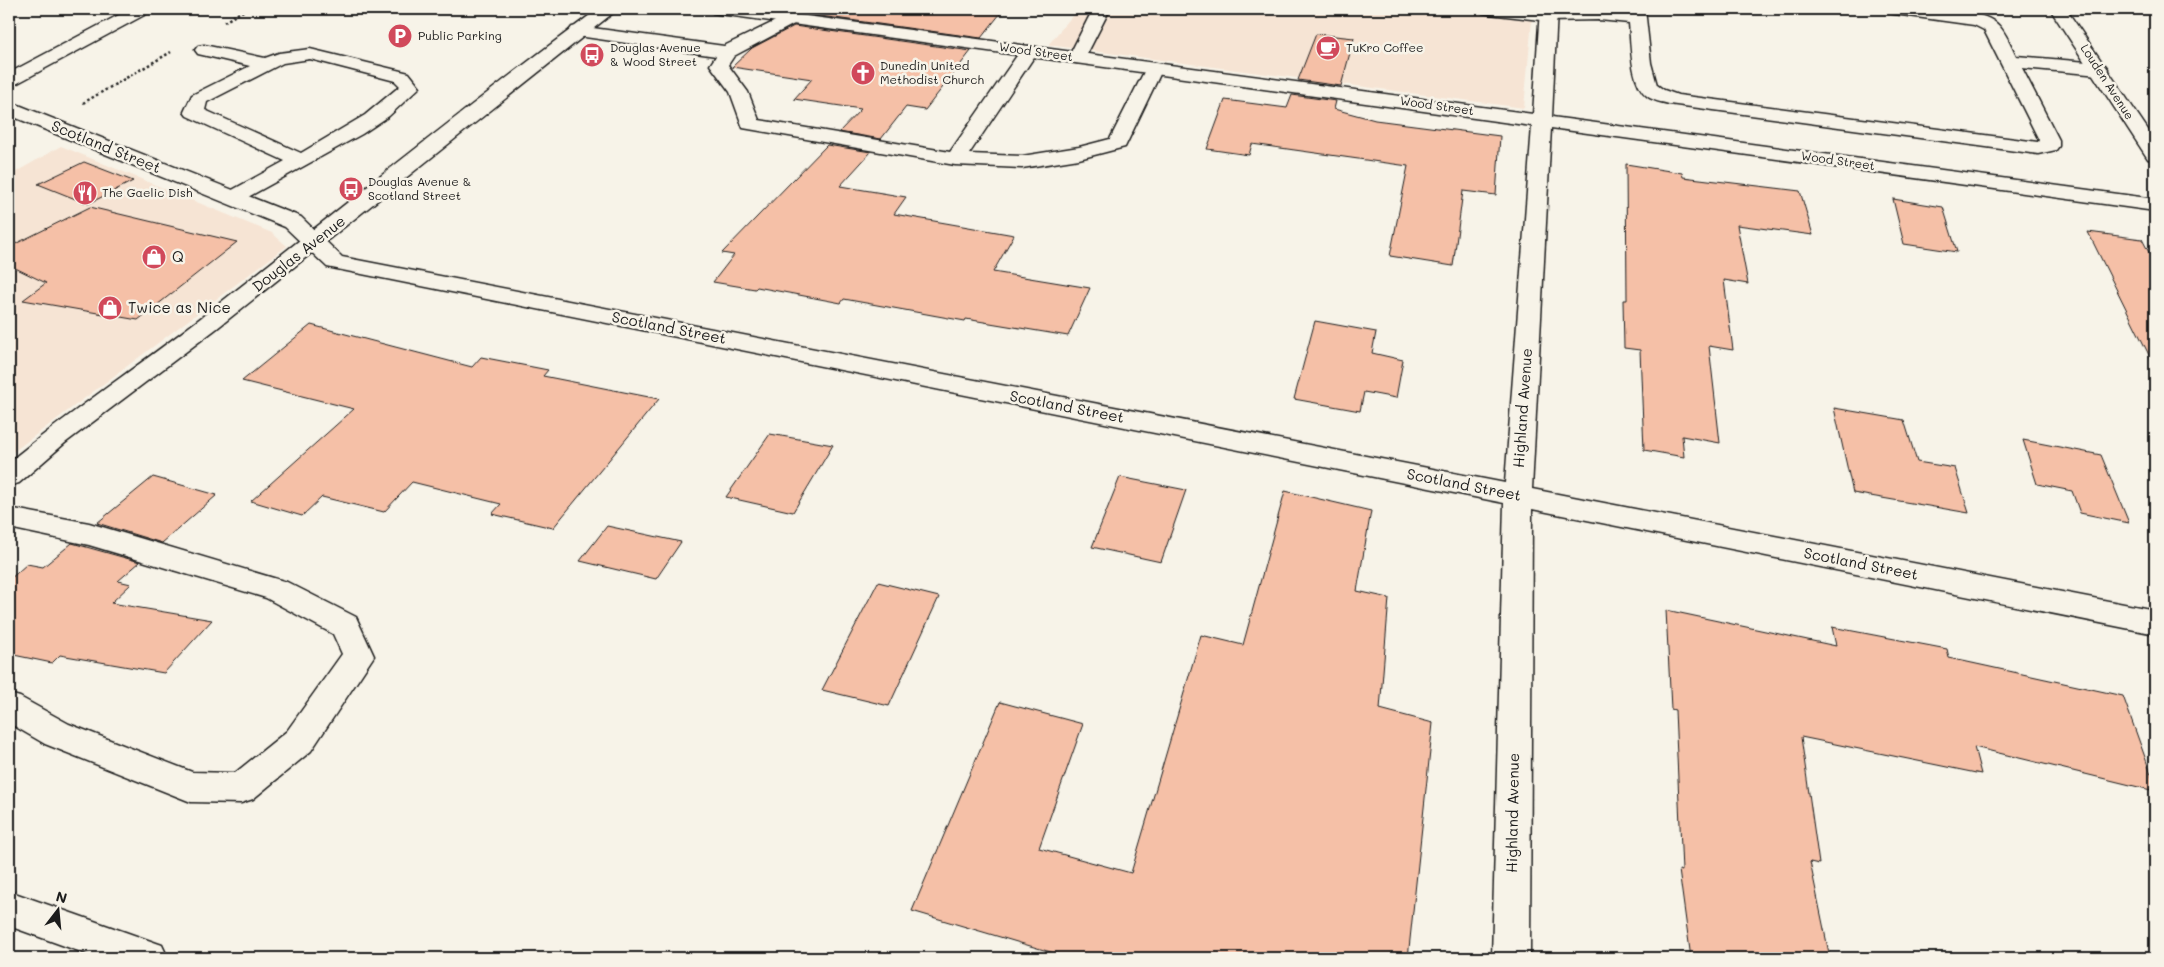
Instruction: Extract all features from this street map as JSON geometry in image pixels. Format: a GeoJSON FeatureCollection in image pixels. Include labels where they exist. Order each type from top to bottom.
{"type":"FeatureCollection","features":[{"type":"Feature","properties":{"kind":"street"},"geometry":{"type":"LineString","coordinates":[[9,80],[142,9]]}},
{"type":"Feature","properties":{"kind":"street","name":"Douglas Avenue"},"geometry":{"type":"LineString","coordinates":[[9,476],[56,437],[208,324],[315,241],[578,31],[609,9]]}},
{"type":"Feature","properties":{"kind":"street","name":"Wood Street"},"geometry":{"type":"LineString","coordinates":[[719,9],[2155,205]]}},
{"type":"Feature","properties":{"kind":"street"},"geometry":{"type":"LineString","coordinates":[[1078,58],[1101,9]]}},
{"type":"Feature","properties":{"kind":"street"},"geometry":{"type":"LineString","coordinates":[[1489,9],[1599,15],[1637,14],[1641,56],[1648,86],[1656,94],[1670,98],[2038,148],[2049,146],[2050,140],[1991,27],[1978,20],[1894,9]]}},
{"type":"Feature","properties":{"kind":"street","name":"Louden Avenue"},"geometry":{"type":"LineString","coordinates":[[2058,9],[2155,155]]}},
{"type":"Feature","properties":{"kind":"street","name":"Highland Avenue"},"geometry":{"type":"LineString","coordinates":[[1512,958],[1518,496],[1549,12]]}},
{"type":"Feature","properties":{"kind":"street"},"geometry":{"type":"LineString","coordinates":[[790,19],[726,52],[719,65],[736,85],[746,104],[750,124],[955,159],[1022,162],[1079,153],[1118,143],[1154,68]]}},
{"type":"Feature","properties":{"kind":"street"},"geometry":{"type":"LineString","coordinates":[[578,31],[726,52]]}},
{"type":"Feature","properties":{"kind":"street"},"geometry":{"type":"LineString","coordinates":[[204,50],[267,64]]}},
{"type":"Feature","properties":{"kind":"street"},"geometry":{"type":"LineString","coordinates":[[955,159],[1028,51]]}},
{"type":"Feature","properties":{"kind":"street"},"geometry":{"type":"LineString","coordinates":[[232,198],[300,160],[374,118],[411,87],[402,76],[310,54],[279,58],[199,99],[194,112],[300,160]]}},
{"type":"Feature","properties":{"kind":"street"},"geometry":{"type":"LineString","coordinates":[[2010,61],[2099,69]]}},
{"type":"Feature","properties":{"kind":"street","name":"Scotland Street"},"geometry":{"type":"LineString","coordinates":[[9,108],[293,222],[335,262],[2155,622]]}},
{"type":"Feature","properties":{"kind":"street"},"geometry":{"type":"LineString","coordinates":[[9,518],[89,534],[276,590],[345,626],[358,656],[299,741],[242,788],[191,787],[57,734],[9,707]]}},
{"type":"Feature","properties":{"kind":"street"},"geometry":{"type":"LineString","coordinates":[[9,909],[149,958]]}},
{"type":"Feature","properties":{"kind":"path"},"geometry":{"type":"LineString","coordinates":[[220,24],[246,9]]}},
{"type":"Feature","properties":{"kind":"path"},"geometry":{"type":"LineString","coordinates":[[47,123],[178,48]]}},
{"type":"Feature","properties":{"kind":"shaded area"},"geometry":{"type":"Polygon","coordinates":[[[1078,9],[1533,9],[1524,108],[1048,45],[1078,9]]]}},
{"type":"Feature","properties":{"kind":"shaded area"},"geometry":{"type":"Polygon","coordinates":[[[61,146],[272,233],[287,246],[9,455],[9,176],[61,146]]]}},
{"type":"Feature","properties":{"kind":"building"},"geometry":{"type":"Polygon","coordinates":[[[794,9],[1004,9],[981,38],[791,12],[794,9]]]}},
{"type":"Feature","properties":{"kind":"building","name":"Dunedin United Methodist Church"},"geometry":{"type":"Polygon","coordinates":[[[794,26],[971,51],[925,110],[906,107],[881,139],[839,132],[861,109],[794,99],[812,79],[732,67],[752,48],[794,26]]]}},
{"type":"Feature","properties":{"kind":"building"},"geometry":{"type":"Polygon","coordinates":[[[1316,34],[1354,38],[1341,86],[1298,80],[1316,34]]]}},
{"type":"Feature","properties":{"kind":"building"},"geometry":{"type":"Polygon","coordinates":[[[1292,95],[1336,101],[1334,109],[1375,120],[1500,136],[1496,195],[1463,191],[1453,266],[1390,256],[1408,166],[1252,144],[1249,155],[1207,149],[1225,100],[1287,108],[1292,95]]]}},
{"type":"Feature","properties":{"kind":"building"},"geometry":{"type":"Polygon","coordinates":[[[827,145],[871,152],[840,186],[906,197],[894,214],[1014,235],[993,272],[1090,288],[1068,336],[966,319],[965,321],[844,299],[841,303],[757,287],[755,289],[713,282],[734,255],[722,253],[827,145]]]}},
{"type":"Feature","properties":{"kind":"building","name":"The Gaelic Dish"},"geometry":{"type":"Polygon","coordinates":[[[84,162],[133,181],[88,204],[38,184],[84,162]]]}},
{"type":"Feature","properties":{"kind":"building"},"geometry":{"type":"Polygon","coordinates":[[[1626,164],[1682,173],[1683,177],[1800,191],[1813,235],[1737,225],[1748,284],[1724,280],[1733,350],[1709,346],[1720,443],[1682,436],[1684,457],[1644,450],[1640,350],[1624,348],[1623,300],[1627,300],[1626,164]]]}},
{"type":"Feature","properties":{"kind":"building"},"geometry":{"type":"Polygon","coordinates":[[[1893,199],[1943,207],[1957,252],[1904,244],[1893,199]]]}},
{"type":"Feature","properties":{"kind":"building"},"geometry":{"type":"Polygon","coordinates":[[[90,207],[237,242],[138,320],[23,300],[46,283],[9,265],[9,247],[90,207]]]}},
{"type":"Feature","properties":{"kind":"building"},"geometry":{"type":"Polygon","coordinates":[[[2088,232],[2142,239],[2155,264],[2155,367],[2088,232]]]}},
{"type":"Feature","properties":{"kind":"building"},"geometry":{"type":"Polygon","coordinates":[[[1315,321],[1376,332],[1372,353],[1403,360],[1396,398],[1364,392],[1360,411],[1294,399],[1315,321]]]}},
{"type":"Feature","properties":{"kind":"building"},"geometry":{"type":"Polygon","coordinates":[[[311,325],[472,367],[481,357],[548,370],[543,376],[659,399],[553,528],[492,514],[501,504],[412,482],[384,512],[322,497],[302,516],[251,501],[354,409],[242,381],[311,325]]]}},
{"type":"Feature","properties":{"kind":"building"},"geometry":{"type":"Polygon","coordinates":[[[1834,408],[1904,420],[1917,462],[1955,468],[1969,513],[1853,493],[1834,408]]]}},
{"type":"Feature","properties":{"kind":"building"},"geometry":{"type":"Polygon","coordinates":[[[770,434],[833,445],[793,512],[726,497],[770,434]]]}},
{"type":"Feature","properties":{"kind":"building"},"geometry":{"type":"Polygon","coordinates":[[[2023,440],[2101,455],[2129,523],[2080,513],[2072,491],[2037,484],[2023,440]]]}},
{"type":"Feature","properties":{"kind":"building"},"geometry":{"type":"Polygon","coordinates":[[[153,477],[217,495],[162,543],[97,523],[153,477]]]}},
{"type":"Feature","properties":{"kind":"building"},"geometry":{"type":"Polygon","coordinates":[[[1120,477],[1186,490],[1161,562],[1092,547],[1120,477]]]}},
{"type":"Feature","properties":{"kind":"building"},"geometry":{"type":"Polygon","coordinates":[[[1285,491],[1371,511],[1357,591],[1389,598],[1380,709],[1433,723],[1408,958],[1071,958],[912,911],[1000,702],[1083,724],[1039,848],[1131,873],[1201,635],[1243,645],[1285,491]]]}},
{"type":"Feature","properties":{"kind":"building"},"geometry":{"type":"Polygon","coordinates":[[[607,526],[681,542],[656,579],[580,561],[607,526]]]}},
{"type":"Feature","properties":{"kind":"building"},"geometry":{"type":"Polygon","coordinates":[[[72,543],[140,562],[118,581],[131,584],[111,603],[212,620],[164,673],[60,655],[52,663],[9,654],[9,580],[27,564],[43,567],[72,543]]]}},
{"type":"Feature","properties":{"kind":"building"},"geometry":{"type":"Polygon","coordinates":[[[878,582],[939,597],[889,706],[822,690],[878,582]]]}},
{"type":"Feature","properties":{"kind":"building"},"geometry":{"type":"Polygon","coordinates":[[[1666,610],[1836,646],[1832,627],[1947,649],[1949,658],[2123,696],[2155,785],[2155,791],[1974,747],[1981,774],[1801,737],[1819,864],[1810,862],[1830,958],[1691,958],[1679,870],[1682,871],[1675,710],[1671,709],[1666,610]]]}},
{"type":"Feature","properties":{"kind":"place","name":"Public Parking"},"geometry":{"type":"Point","coordinates":[400,36]}},
{"type":"Feature","properties":{"kind":"place","name":"TuKro Coffee"},"geometry":{"type":"Point","coordinates":[1328,48]}},
{"type":"Feature","properties":{"kind":"place","name":"Douglas Avenue & Wood Street"},"geometry":{"type":"Point","coordinates":[592,55]}},
{"type":"Feature","properties":{"kind":"place","name":"Dunedin United Methodist Church"},"geometry":{"type":"Point","coordinates":[863,73]}},
{"type":"Feature","properties":{"kind":"place","name":"Douglas Avenue & Scotland Street"},"geometry":{"type":"Point","coordinates":[351,189]}},
{"type":"Feature","properties":{"kind":"place","name":"The Gaelic Dish"},"geometry":{"type":"Point","coordinates":[85,193]}},
{"type":"Feature","properties":{"kind":"place","name":"Q"},"geometry":{"type":"Point","coordinates":[154,257]}},
{"type":"Feature","properties":{"kind":"place","name":"Twice as Nice"},"geometry":{"type":"Point","coordinates":[110,308]}}]}
